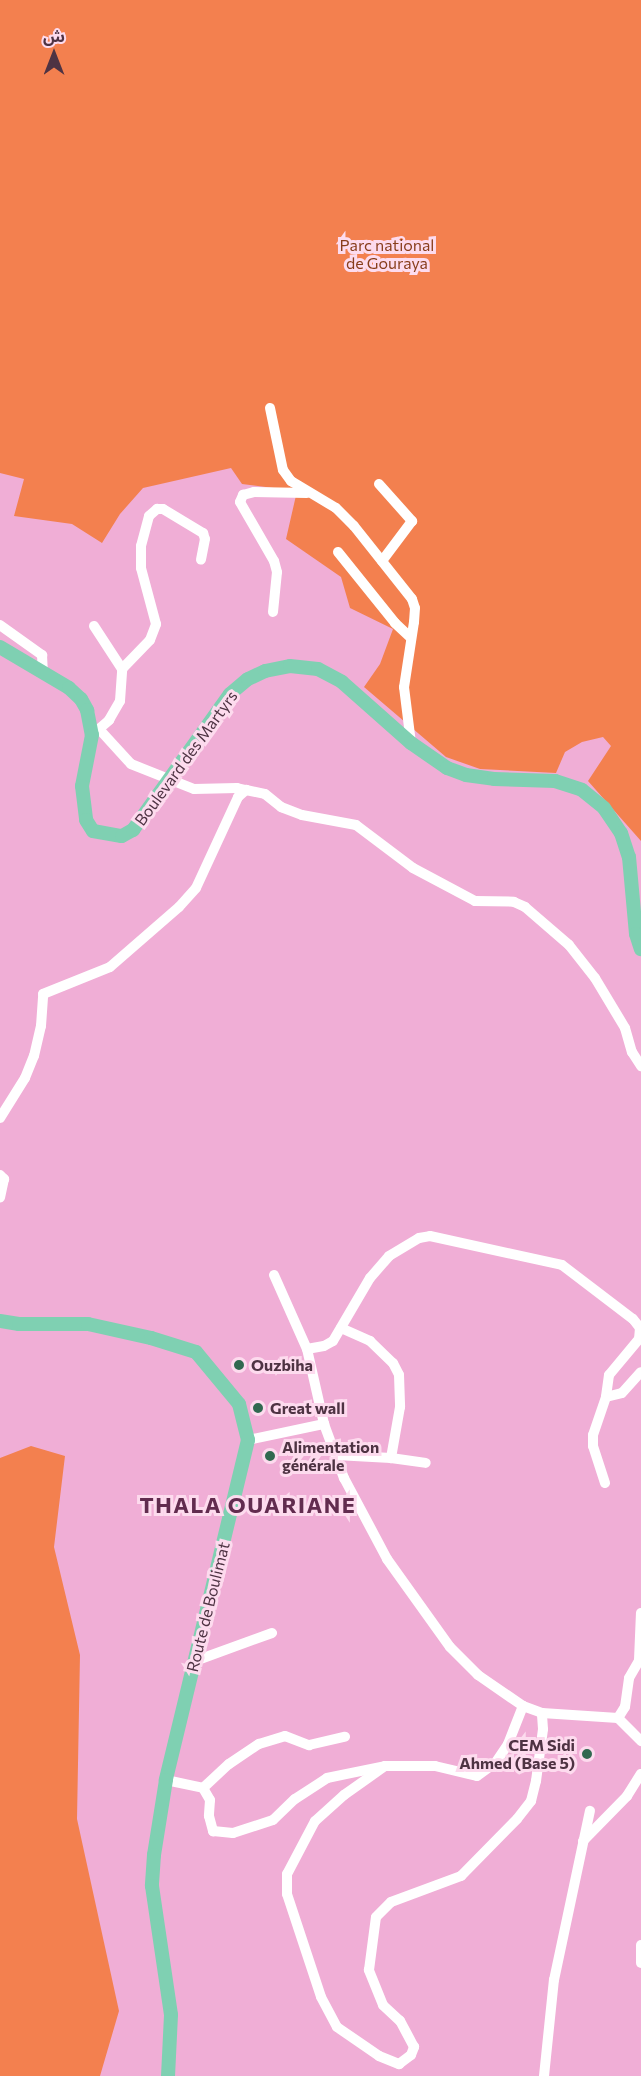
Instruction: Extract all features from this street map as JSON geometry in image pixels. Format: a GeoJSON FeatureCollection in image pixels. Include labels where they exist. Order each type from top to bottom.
{"type":"FeatureCollection","features":[{"type":"Feature","properties":{"kind":"main road","name":"Boulevard des Martyrs"},"geometry":{"type":"LineString","coordinates":[[0,647],[69,688],[81,699],[95,732],[82,786],[86,820],[93,831],[122,836],[133,830],[230,694],[248,679],[265,671],[290,666],[318,669],[342,682],[411,743],[447,768],[466,775],[494,780],[555,781],[582,790],[604,808],[621,833],[629,857],[636,934],[641,949]]}},
{"type":"Feature","properties":{"kind":"main road","name":"Route de Boulimat"},"geometry":{"type":"LineString","coordinates":[[0,1321],[19,1324],[88,1324],[151,1338],[196,1352],[239,1404],[248,1440],[166,1780],[152,1886],[171,2015],[170,2074]]}},
{"type":"Feature","properties":{"kind":"street"},"geometry":{"type":"LineString","coordinates":[[270,408],[283,470],[291,481],[307,493],[336,508],[412,599],[414,615],[404,687],[411,743]]}},
{"type":"Feature","properties":{"kind":"street"},"geometry":{"type":"LineString","coordinates":[[379,484],[412,522],[382,561]]}},
{"type":"Feature","properties":{"kind":"street"},"geometry":{"type":"LineString","coordinates":[[273,612],[277,572],[274,561],[240,502],[243,495],[254,492],[307,493]]}},
{"type":"Feature","properties":{"kind":"street"},"geometry":{"type":"LineString","coordinates":[[122,669],[150,640],[156,624],[141,568],[141,546],[149,516],[157,509],[163,509],[203,533],[205,539],[201,560]]}},
{"type":"Feature","properties":{"kind":"street"},"geometry":{"type":"LineString","coordinates":[[338,552],[395,623],[410,636]]}},
{"type":"Feature","properties":{"kind":"street"},"geometry":{"type":"LineString","coordinates":[[0,625],[42,655],[43,674]]}},
{"type":"Feature","properties":{"kind":"street"},"geometry":{"type":"LineString","coordinates":[[93,626],[122,669],[120,701],[109,720],[95,732],[131,764],[194,789],[237,788],[265,794],[281,807],[302,815],[356,825],[413,867],[475,901],[513,902],[525,907],[569,945],[595,978],[625,1028],[632,1052],[641,1066]]}},
{"type":"Feature","properties":{"kind":"street"},"geometry":{"type":"LineString","coordinates":[[0,1118],[25,1078],[34,1056],[41,1026],[43,994],[110,967],[179,908],[196,888],[238,797],[246,790]]}},
{"type":"Feature","properties":{"kind":"street"},"geometry":{"type":"LineString","coordinates":[[0,1175],[4,1179],[0,1198]]}},
{"type":"Feature","properties":{"kind":"street"},"geometry":{"type":"LineString","coordinates":[[307,1349],[324,1347],[333,1341],[370,1278],[389,1256],[419,1238],[430,1236],[562,1265],[633,1319],[640,1328],[639,1339],[609,1375],[606,1397],[594,1435],[593,1446],[604,1483]]}},
{"type":"Feature","properties":{"kind":"street"},"geometry":{"type":"LineString","coordinates":[[274,1275],[307,1349],[324,1424],[344,1478],[387,1559],[450,1647],[478,1675],[523,1706],[542,1713],[618,1718],[641,1741]]}},
{"type":"Feature","properties":{"kind":"street"},"geometry":{"type":"LineString","coordinates":[[341,1328],[370,1341],[393,1363],[399,1375],[400,1407],[391,1458]]}},
{"type":"Feature","properties":{"kind":"street"},"geometry":{"type":"LineString","coordinates":[[606,1397],[622,1393],[641,1372]]}},
{"type":"Feature","properties":{"kind":"street"},"geometry":{"type":"LineString","coordinates":[[248,1440],[324,1424]]}},
{"type":"Feature","properties":{"kind":"street"},"geometry":{"type":"LineString","coordinates":[[336,1455],[391,1458],[426,1463]]}},
{"type":"Feature","properties":{"kind":"street"},"geometry":{"type":"LineString","coordinates":[[618,1718],[625,1707],[629,1678],[640,1658],[641,1612]]}},
{"type":"Feature","properties":{"kind":"street"},"geometry":{"type":"LineString","coordinates":[[195,1661],[272,1633]]}},
{"type":"Feature","properties":{"kind":"street"},"geometry":{"type":"LineString","coordinates":[[166,1780],[203,1788],[210,1800],[209,1816],[213,1831],[233,1833],[273,1820],[295,1799],[327,1779],[385,1766],[435,1766],[477,1776],[496,1762],[508,1744],[523,1706]]}},
{"type":"Feature","properties":{"kind":"street"},"geometry":{"type":"LineString","coordinates":[[385,1766],[344,1795],[315,1821],[287,1874],[287,1894],[321,1997],[337,2027],[379,2056],[399,2064],[411,2055],[414,2047],[400,2021],[382,2005],[369,1970],[376,1917],[391,1902],[461,1876],[517,1819],[531,1801],[536,1781],[543,1729],[542,1713]]}},
{"type":"Feature","properties":{"kind":"street"},"geometry":{"type":"LineString","coordinates":[[203,1788],[229,1764],[259,1744],[285,1736],[309,1745],[345,1737]]}},
{"type":"Feature","properties":{"kind":"street"},"geometry":{"type":"LineString","coordinates":[[583,1841],[627,1796],[641,1774]]}},
{"type":"Feature","properties":{"kind":"street"},"geometry":{"type":"LineString","coordinates":[[544,2076],[554,1980],[590,1811]]}},
{"type":"Feature","properties":{"kind":"street"},"geometry":{"type":"LineString","coordinates":[[641,1945],[641,1963]]}},
{"type":"Feature","properties":{"kind":"green space","name":"Parc national de Gouraya"},"geometry":{"type":"Polygon","coordinates":[[[0,0],[641,0],[641,841],[588,781],[611,746],[603,737],[582,742],[565,752],[556,773],[480,769],[446,757],[364,687],[380,664],[393,629],[350,608],[341,577],[286,539],[297,491],[242,484],[231,468],[143,488],[120,514],[102,543],[72,524],[14,516],[24,479],[0,473],[0,0]]]}},
{"type":"Feature","properties":{"kind":"green space"},"geometry":{"type":"Polygon","coordinates":[[[31,1446],[65,1456],[54,1547],[80,1655],[77,1819],[119,2011],[100,2076],[0,2076],[0,1458],[31,1446]]]}},
{"type":"Feature","properties":{"kind":"place","name":"Ouzbiha"},"geometry":{"type":"Point","coordinates":[239,1365]}},
{"type":"Feature","properties":{"kind":"place","name":"Great wall"},"geometry":{"type":"Point","coordinates":[258,1408]}},
{"type":"Feature","properties":{"kind":"place","name":"Alimentation générale"},"geometry":{"type":"Point","coordinates":[270,1456]}},
{"type":"Feature","properties":{"kind":"place","name":"CEM Sidi Ahmed (Base 5)"},"geometry":{"type":"Point","coordinates":[587,1754]}},
{"type":"Feature","properties":{"kind":"district","name":"THALA OUARIANE"},"geometry":{"type":"Point","coordinates":[248,1505]}}]}
